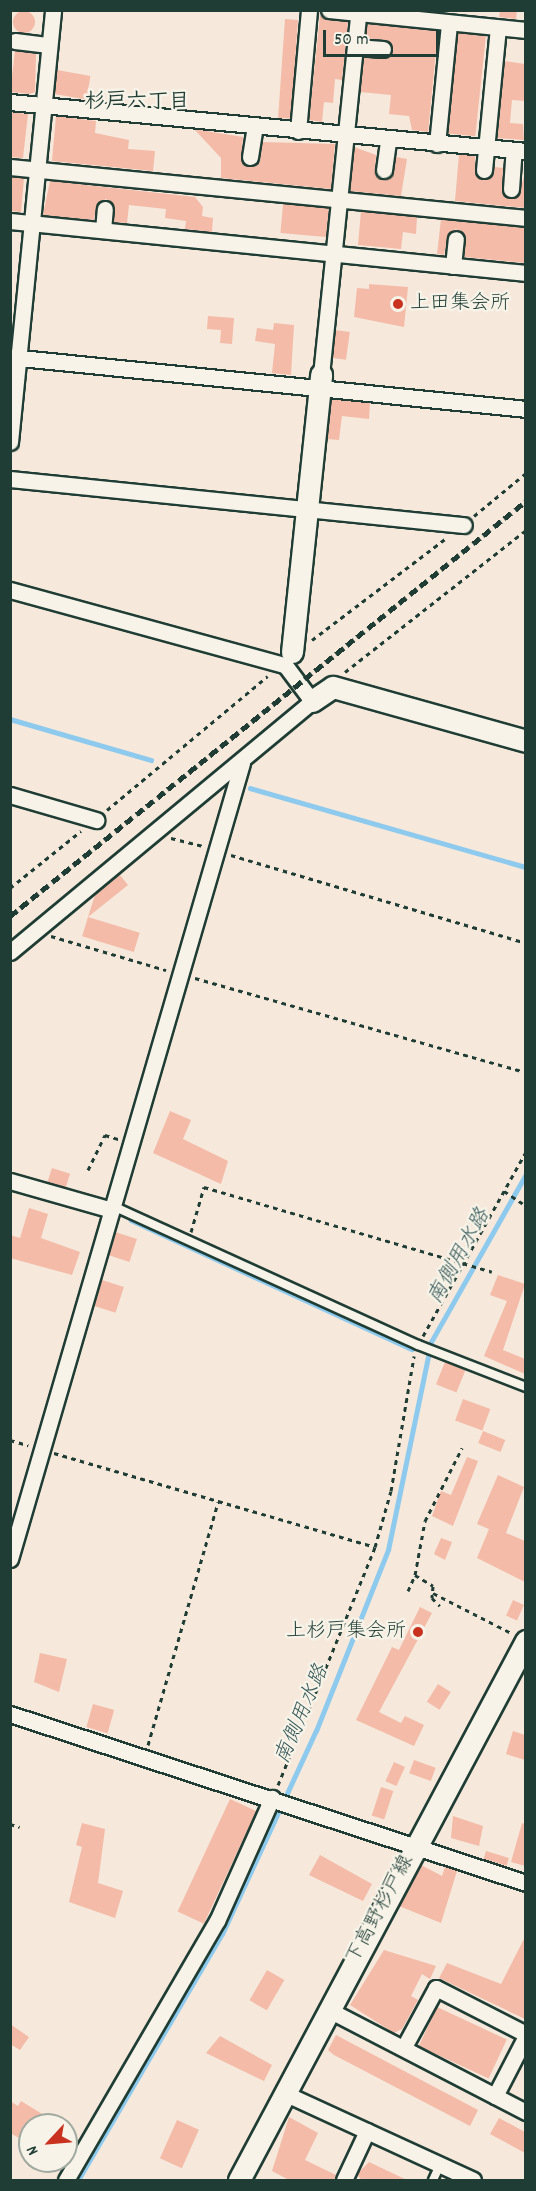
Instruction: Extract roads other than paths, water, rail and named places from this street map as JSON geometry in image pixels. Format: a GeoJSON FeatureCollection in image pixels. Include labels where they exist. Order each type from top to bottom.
{"type":"FeatureCollection","features":[{"type":"Feature","properties":{"kind":"main road"},"geometry":{"type":"LineString","coordinates":[[284,660],[308,509],[321,382]]}},
{"type":"Feature","properties":{"kind":"main road"},"geometry":{"type":"LineString","coordinates":[[312,701],[333,687],[525,741]]}},
{"type":"Feature","properties":{"kind":"main road","name":"下高野杉戸線"},"geometry":{"type":"LineString","coordinates":[[239,2181],[415,1846],[519,1638]]}},
{"type":"Feature","properties":{"kind":"street"},"geometry":{"type":"LineString","coordinates":[[10,442],[15,357],[53,10]]}},
{"type":"Feature","properties":{"kind":"street"},"geometry":{"type":"LineString","coordinates":[[298,131],[309,10]]}},
{"type":"Feature","properties":{"kind":"street"},"geometry":{"type":"LineString","coordinates":[[329,10],[525,30]]}},
{"type":"Feature","properties":{"kind":"street"},"geometry":{"type":"LineString","coordinates":[[321,382],[359,12]]}},
{"type":"Feature","properties":{"kind":"street"},"geometry":{"type":"LineString","coordinates":[[437,144],[449,23]]}},
{"type":"Feature","properties":{"kind":"street"},"geometry":{"type":"LineString","coordinates":[[484,170],[488,148],[498,28]]}},
{"type":"Feature","properties":{"kind":"street"},"geometry":{"type":"LineString","coordinates":[[15,41],[49,45]]}},
{"type":"Feature","properties":{"kind":"street"},"geometry":{"type":"LineString","coordinates":[[355,47],[383,49]]}},
{"type":"Feature","properties":{"kind":"street"},"geometry":{"type":"LineString","coordinates":[[10,102],[345,136],[520,151],[511,189]]}},
{"type":"Feature","properties":{"kind":"street"},"geometry":{"type":"LineString","coordinates":[[250,157],[255,127]]}},
{"type":"Feature","properties":{"kind":"street"},"geometry":{"type":"LineString","coordinates":[[384,170],[388,140]]}},
{"type":"Feature","properties":{"kind":"street"},"geometry":{"type":"LineString","coordinates":[[10,167],[525,218]]}},
{"type":"Feature","properties":{"kind":"street"},"geometry":{"type":"LineString","coordinates":[[103,230],[105,209]]}},
{"type":"Feature","properties":{"kind":"street"},"geometry":{"type":"LineString","coordinates":[[10,221],[525,273]]}},
{"type":"Feature","properties":{"kind":"street"},"geometry":{"type":"LineString","coordinates":[[453,266],[456,239]]}},
{"type":"Feature","properties":{"kind":"street"},"geometry":{"type":"LineString","coordinates":[[15,357],[321,382],[525,409]]}},
{"type":"Feature","properties":{"kind":"street"},"geometry":{"type":"LineString","coordinates":[[10,479],[464,525]]}},
{"type":"Feature","properties":{"kind":"street"},"geometry":{"type":"LineString","coordinates":[[10,590],[284,660],[312,701],[242,764],[10,952]]}},
{"type":"Feature","properties":{"kind":"street"},"geometry":{"type":"LineString","coordinates":[[10,1559],[242,764]]}},
{"type":"Feature","properties":{"kind":"street"},"geometry":{"type":"LineString","coordinates":[[10,795],[96,820]]}},
{"type":"Feature","properties":{"kind":"street"},"geometry":{"type":"LineString","coordinates":[[10,1181],[112,1208]]}},
{"type":"Feature","properties":{"kind":"street"},"geometry":{"type":"LineString","coordinates":[[10,1714],[145,1756],[415,1846],[427,1855],[525,1883]]}},
{"type":"Feature","properties":{"kind":"street"},"geometry":{"type":"LineString","coordinates":[[66,2181],[217,1921],[272,1798]]}},
{"type":"Feature","properties":{"kind":"street"},"geometry":{"type":"LineString","coordinates":[[404,2047],[436,1988],[525,2035],[495,2096]]}},
{"type":"Feature","properties":{"kind":"street"},"geometry":{"type":"LineString","coordinates":[[329,2010],[404,2047],[525,2112]]}},
{"type":"Feature","properties":{"kind":"street"},"geometry":{"type":"LineString","coordinates":[[284,2092],[473,2181]]}},
{"type":"Feature","properties":{"kind":"street"},"geometry":{"type":"LineString","coordinates":[[344,2181],[367,2131]]}},
{"type":"Feature","properties":{"kind":"lane"},"geometry":{"type":"LineString","coordinates":[[112,1208],[189,1239],[436,1353],[525,1387]]}},
{"type":"Feature","properties":{"kind":"lane"},"geometry":{"type":"LineString","coordinates":[[433,2181],[440,2165]]}},
{"type":"Feature","properties":{"kind":"waterway"},"geometry":{"type":"LineString","coordinates":[[10,719],[151,760]]}},
{"type":"Feature","properties":{"kind":"waterway"},"geometry":{"type":"LineString","coordinates":[[250,788],[526,867]]}},
{"type":"Feature","properties":{"kind":"waterway","name":"南側用水路"},"geometry":{"type":"LineString","coordinates":[[78,2180],[222,1934],[316,1731],[388,1550],[431,1342],[526,1174]]}},
{"type":"Feature","properties":{"kind":"waterway"},"geometry":{"type":"LineString","coordinates":[[131,1220],[412,1349]]}},
{"type":"Feature","properties":{"kind":"railway"},"geometry":{"type":"LineString","coordinates":[[10,916],[526,501]]}},
{"type":"Feature","properties":{"kind":"place","name":"上田集会所"},"geometry":{"type":"Point","coordinates":[398,304]}},
{"type":"Feature","properties":{"kind":"place","name":"上杉戸集会所"},"geometry":{"type":"Point","coordinates":[418,1632]}},
{"type":"Feature","properties":{"kind":"district","name":"杉戸六丁目"},"geometry":{"type":"Point","coordinates":[137,103]}}]}
